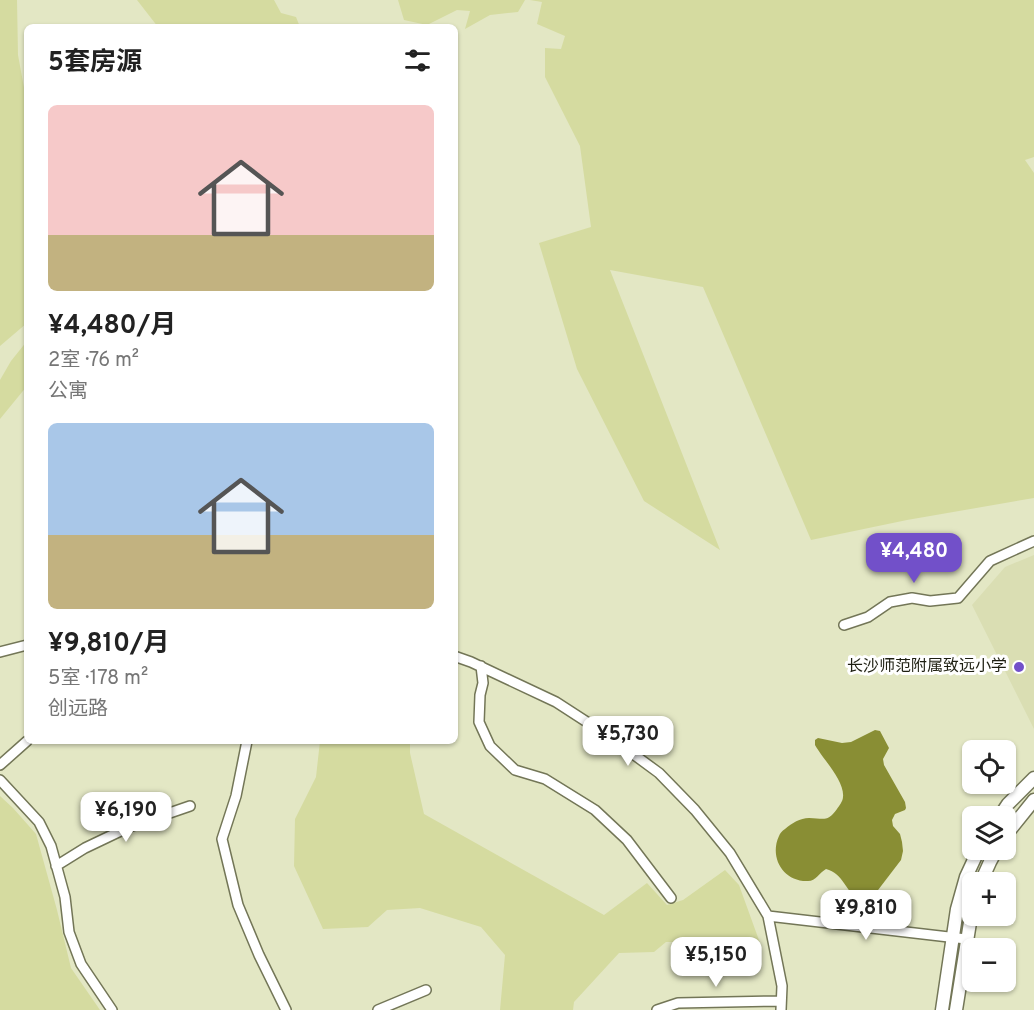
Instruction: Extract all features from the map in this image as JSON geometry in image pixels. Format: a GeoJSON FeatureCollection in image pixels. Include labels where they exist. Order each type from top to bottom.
{"type":"FeatureCollection","features":[{"type":"Feature","properties":{"kind":"main road"},"geometry":{"type":"LineString","coordinates":[[1007,806],[1034,777]]}},
{"type":"Feature","properties":{"kind":"main road"},"geometry":{"type":"LineString","coordinates":[[1016,822],[1034,800]]}},
{"type":"Feature","properties":{"kind":"main road"},"geometry":{"type":"LineString","coordinates":[[942,1010],[957,909],[966,877],[974,860]]}},
{"type":"Feature","properties":{"kind":"main road"},"geometry":{"type":"LineString","coordinates":[[956,1010],[962,967]]}},
{"type":"Feature","properties":{"kind":"street"},"geometry":{"type":"LineString","coordinates":[[844,625],[868,617],[890,602],[912,598],[930,601],[958,598],[990,561],[1034,541]]}},
{"type":"Feature","properties":{"kind":"street"},"geometry":{"type":"LineString","coordinates":[[0,652],[24,646]]}},
{"type":"Feature","properties":{"kind":"street"},"geometry":{"type":"LineString","coordinates":[[458,657],[556,702],[610,737],[659,773],[695,810],[730,853],[768,916],[782,986],[781,1005],[678,1003],[657,1010]]}},
{"type":"Feature","properties":{"kind":"street"},"geometry":{"type":"LineString","coordinates":[[481,666],[483,682],[479,722],[490,746],[515,770],[546,779],[595,810],[627,840],[672,898]]}},
{"type":"Feature","properties":{"kind":"street"},"geometry":{"type":"LineString","coordinates":[[0,765],[24,744]]}},
{"type":"Feature","properties":{"kind":"street"},"geometry":{"type":"LineString","coordinates":[[246,744],[236,796],[222,839],[238,905],[286,1010]]}},
{"type":"Feature","properties":{"kind":"street"},"geometry":{"type":"LineString","coordinates":[[0,780],[39,822],[51,846],[65,897],[69,932],[81,964],[112,1010]]}},
{"type":"Feature","properties":{"kind":"street"},"geometry":{"type":"LineString","coordinates":[[56,866],[129,827],[190,806]]}},
{"type":"Feature","properties":{"kind":"street"},"geometry":{"type":"LineString","coordinates":[[768,916],[962,938]]}},
{"type":"Feature","properties":{"kind":"street"},"geometry":{"type":"LineString","coordinates":[[378,1010],[426,990]]}},
{"type":"Feature","properties":{"kind":"shaded area"},"geometry":{"type":"Polygon","coordinates":[[[0,0],[17,0],[18,55],[24,88],[24,326],[0,346],[0,0]]]}},
{"type":"Feature","properties":{"kind":"shaded area"},"geometry":{"type":"Polygon","coordinates":[[[137,0],[274,0],[281,13],[296,17],[299,24],[156,24],[137,0]]]}},
{"type":"Feature","properties":{"kind":"shaded area"},"geometry":{"type":"Polygon","coordinates":[[[398,0],[525,0],[518,12],[490,15],[465,29],[470,11],[457,10],[429,24],[404,20],[398,0]]]}},
{"type":"Feature","properties":{"kind":"shaded area"},"geometry":{"type":"Polygon","coordinates":[[[530,0],[1034,0],[1034,157],[1025,160],[1034,173],[1034,498],[907,520],[811,540],[703,287],[610,270],[720,550],[644,501],[577,369],[539,243],[591,227],[580,146],[545,77],[545,48],[561,49],[565,36],[537,24],[542,2],[530,0]]]}},
{"type":"Feature","properties":{"kind":"shaded area"},"geometry":{"type":"Polygon","coordinates":[[[24,345],[24,390],[0,419],[0,380],[24,345]]]}},
{"type":"Feature","properties":{"kind":"shaded area","name":"长沙师范附属致远小学"},"geometry":{"type":"Polygon","coordinates":[[[1034,555],[1034,729],[972,605],[1005,567],[1034,555]]]}},
{"type":"Feature","properties":{"kind":"shaded area"},"geometry":{"type":"Polygon","coordinates":[[[875,730],[880,731],[889,748],[883,759],[884,765],[905,802],[905,810],[895,814],[892,820],[893,826],[900,834],[903,851],[901,860],[875,894],[868,901],[860,902],[832,871],[826,869],[811,881],[799,880],[785,873],[777,860],[776,844],[781,833],[790,825],[806,818],[827,818],[834,813],[842,800],[843,791],[840,784],[815,745],[815,740],[818,738],[842,743],[851,742],[875,730]]]}},
{"type":"Feature","properties":{"kind":"shaded area"},"geometry":{"type":"Polygon","coordinates":[[[320,744],[410,744],[424,814],[604,915],[647,883],[667,905],[683,900],[725,870],[739,885],[760,943],[666,942],[654,952],[619,953],[574,1002],[573,1010],[500,1010],[505,955],[481,927],[420,908],[387,910],[368,927],[323,929],[294,866],[295,819],[316,777],[320,744]]]}},
{"type":"Feature","properties":{"kind":"shaded area"},"geometry":{"type":"Polygon","coordinates":[[[0,796],[36,834],[71,968],[100,1010],[0,1010],[0,796]]]}},
{"type":"Feature","properties":{"kind":"place","name":"长沙师范附属致远小学"},"geometry":{"type":"Point","coordinates":[1019,667]}}]}
